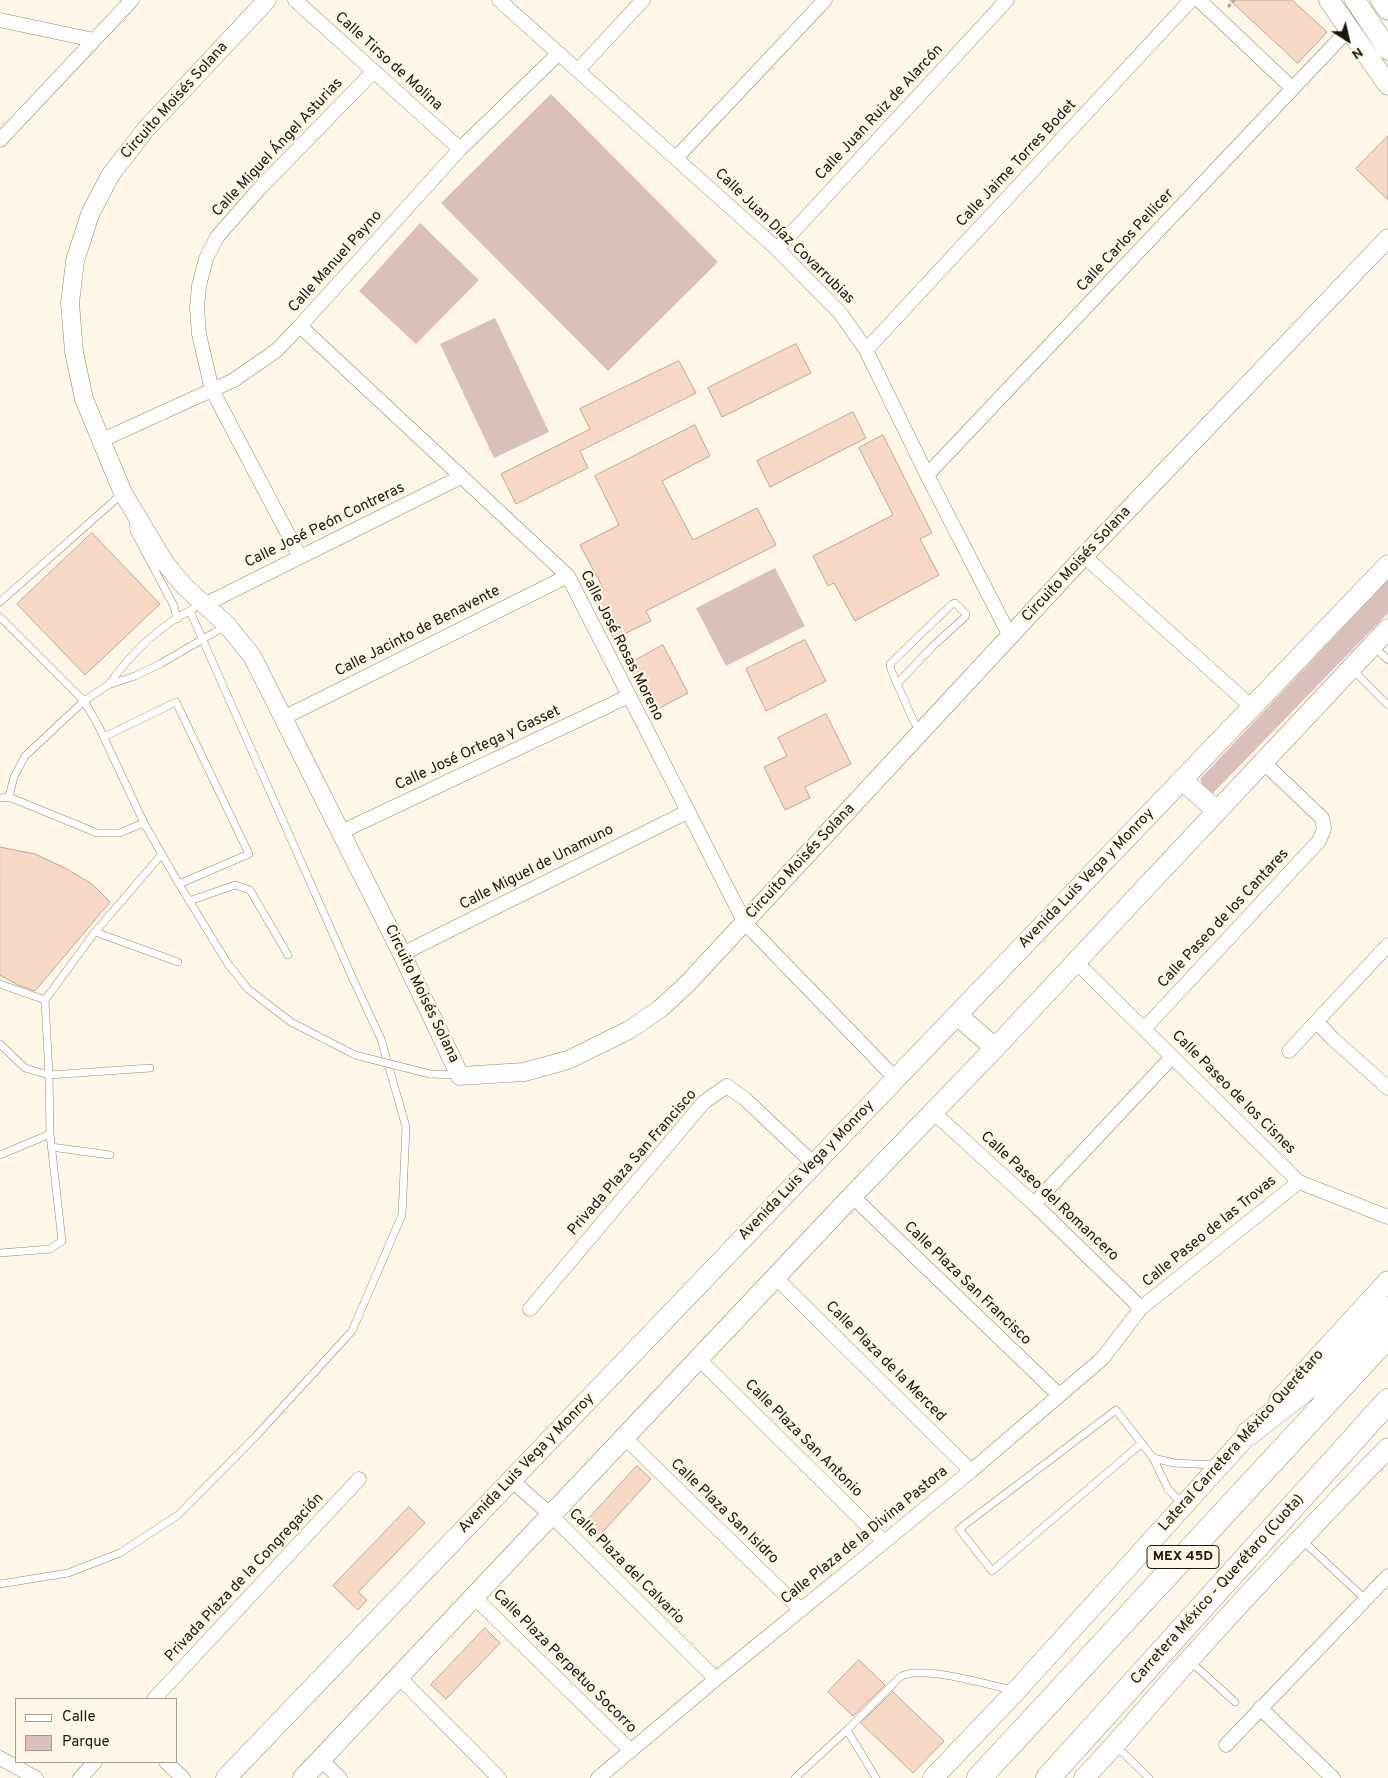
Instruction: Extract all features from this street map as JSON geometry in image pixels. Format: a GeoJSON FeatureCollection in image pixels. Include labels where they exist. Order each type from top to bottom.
{"type":"FeatureCollection","features":[{"type":"Feature","properties":{"kind":"highway"},"geometry":{"type":"LineString","coordinates":[[1249,1433],[1326,1373],[1388,1309]]}},
{"type":"Feature","properties":{"kind":"highway","name":"MEX 45D"},"geometry":{"type":"LineString","coordinates":[[979,1778],[1388,1336]]}},
{"type":"Feature","properties":{"kind":"highway","name":"Carretera México - Querétaro (Cuota)"},"geometry":{"type":"LineString","coordinates":[[1048,1778],[1388,1401]]}},
{"type":"Feature","properties":{"kind":"main road"},"geometry":{"type":"LineString","coordinates":[[1329,0],[1388,85]]}},
{"type":"Feature","properties":{"kind":"main road"},"geometry":{"type":"LineString","coordinates":[[1355,0],[1388,50]]}},
{"type":"Feature","properties":{"kind":"main road"},"geometry":{"type":"LineString","coordinates":[[1381,0],[1388,10]]}},
{"type":"Feature","properties":{"kind":"main road","name":"Avenida Luis Vega y Monroy"},"geometry":{"type":"LineString","coordinates":[[226,1778],[1388,565]]}},
{"type":"Feature","properties":{"kind":"main road"},"geometry":{"type":"LineString","coordinates":[[303,1778],[852,1196],[995,1048],[1262,761],[1388,629]]}},
{"type":"Feature","properties":{"kind":"main road"},"geometry":{"type":"LineString","coordinates":[[1182,780],[1217,811]]}},
{"type":"Feature","properties":{"kind":"main road"},"geometry":{"type":"LineString","coordinates":[[957,1015],[995,1048]]}},
{"type":"Feature","properties":{"kind":"main road","name":"Lateral Carretera México Querétaro"},"geometry":{"type":"LineString","coordinates":[[933,1778],[1016,1691],[1388,1281]]}},
{"type":"Feature","properties":{"kind":"main road"},"geometry":{"type":"LineString","coordinates":[[1084,1778],[1115,1746],[1189,1660],[1300,1538],[1388,1448]]}},
{"type":"Feature","properties":{"kind":"street"},"geometry":{"type":"LineString","coordinates":[[0,140],[132,0]]}},
{"type":"Feature","properties":{"kind":"street","name":"Circuito Moisés Solana"},"geometry":{"type":"LineString","coordinates":[[267,0],[146,129],[111,174],[90,214],[76,261],[70,303],[74,352],[84,399],[100,440],[132,510],[165,563],[185,587],[197,608],[227,624],[252,656],[402,954],[460,1076],[524,1072],[568,1060],[622,1034],[660,1009],[688,983],[745,923],[1084,556],[1388,238]]}},
{"type":"Feature","properties":{"kind":"street","name":"Calle Tirso de Molina"},"geometry":{"type":"LineString","coordinates":[[295,0],[460,149]]}},
{"type":"Feature","properties":{"kind":"street","name":"Calle Juan Díaz Covarrubias"},"geometry":{"type":"LineString","coordinates":[[499,0],[777,248],[842,314],[866,350],[927,475],[1010,636]]}},
{"type":"Feature","properties":{"kind":"street"},"geometry":{"type":"LineString","coordinates":[[578,70],[643,0]]}},
{"type":"Feature","properties":{"kind":"street"},"geometry":{"type":"LineString","coordinates":[[677,157],[825,0]]}},
{"type":"Feature","properties":{"kind":"street","name":"Calle Juan Ruiz de Alarcón"},"geometry":{"type":"LineString","coordinates":[[777,248],[1007,0]]}},
{"type":"Feature","properties":{"kind":"street","name":"Calle Jaime Torres Bodet"},"geometry":{"type":"LineString","coordinates":[[866,350],[1191,0]]}},
{"type":"Feature","properties":{"kind":"street"},"geometry":{"type":"LineString","coordinates":[[1199,0],[1292,88]]}},
{"type":"Feature","properties":{"kind":"street"},"geometry":{"type":"LineString","coordinates":[[0,20],[94,40]]}},
{"type":"Feature","properties":{"kind":"street","name":"Calle Carlos Pellicer"},"geometry":{"type":"LineString","coordinates":[[927,475],[1349,29]]}},
{"type":"Feature","properties":{"kind":"street","name":"Calle Manuel Payno"},"geometry":{"type":"LineString","coordinates":[[100,440],[234,380],[277,350],[460,149],[558,54]]}},
{"type":"Feature","properties":{"kind":"street","name":"Calle Miguel Ángel Asturias"},"geometry":{"type":"LineString","coordinates":[[300,557],[212,390],[199,334],[197,308],[199,286],[206,258],[217,237],[259,189],[374,70]]}},
{"type":"Feature","properties":{"kind":"street","name":"Calle José Rosas Moreno"},"geometry":{"type":"LineString","coordinates":[[300,326],[568,576],[745,923],[896,1078]]}},
{"type":"Feature","properties":{"kind":"street","name":"Calle José Peón Contreras"},"geometry":{"type":"LineString","coordinates":[[197,608],[461,476]]}},
{"type":"Feature","properties":{"kind":"street"},"geometry":{"type":"LineString","coordinates":[[1084,556],[1252,708]]}},
{"type":"Feature","properties":{"kind":"street","name":"Calle Jacinto de Benavente"},"geometry":{"type":"LineString","coordinates":[[283,718],[568,576]]}},
{"type":"Feature","properties":{"kind":"street","name":"Calle José Ortega y Gasset"},"geometry":{"type":"LineString","coordinates":[[341,832],[629,696]]}},
{"type":"Feature","properties":{"kind":"street","name":"Calle Paseo de los Cantares"},"geometry":{"type":"LineString","coordinates":[[1144,1029],[1319,841],[1324,829],[1322,818],[1262,761]]}},
{"type":"Feature","properties":{"kind":"street","name":"Calle Miguel de Unamuno"},"geometry":{"type":"LineString","coordinates":[[402,954],[687,812]]}},
{"type":"Feature","properties":{"kind":"street"},"geometry":{"type":"LineString","coordinates":[[1289,1051],[1388,945]]}},
{"type":"Feature","properties":{"kind":"street","name":"Calle Paseo de los Cisnes"},"geometry":{"type":"LineString","coordinates":[[1075,961],[1299,1182],[1388,1217]]}},
{"type":"Feature","properties":{"kind":"street"},"geometry":{"type":"LineString","coordinates":[[1317,1022],[1333,1039],[1388,1088]]}},
{"type":"Feature","properties":{"kind":"street"},"geometry":{"type":"LineString","coordinates":[[1034,1204],[1172,1057]]}},
{"type":"Feature","properties":{"kind":"street","name":"Privada Plaza San Francisco"},"geometry":{"type":"LineString","coordinates":[[530,1309],[704,1102],[727,1086],[745,1099],[814,1164]]}},
{"type":"Feature","properties":{"kind":"street","name":"Calle Paseo del Romancero"},"geometry":{"type":"LineString","coordinates":[[933,1112],[1034,1204],[1141,1308]]}},
{"type":"Feature","properties":{"kind":"street","name":"Calle Paseo de las Trovas"},"geometry":{"type":"LineString","coordinates":[[1141,1308],[1299,1182]]}},
{"type":"Feature","properties":{"kind":"street","name":"Calle Plaza San Francisco"},"geometry":{"type":"LineString","coordinates":[[852,1196],[1059,1395]]}},
{"type":"Feature","properties":{"kind":"street","name":"Calle Plaza de la Merced"},"geometry":{"type":"LineString","coordinates":[[776,1278],[971,1470]]}},
{"type":"Feature","properties":{"kind":"street","name":"Calle Plaza de la Divina Pastora"},"geometry":{"type":"LineString","coordinates":[[598,1778],[971,1470],[1103,1358],[1141,1308]]}},
{"type":"Feature","properties":{"kind":"street","name":"Calle Plaza San Antonio"},"geometry":{"type":"LineString","coordinates":[[699,1359],[884,1542]]}},
{"type":"Feature","properties":{"kind":"street","name":"Calle Plaza San Isidro"},"geometry":{"type":"LineString","coordinates":[[624,1438],[801,1610]]}},
{"type":"Feature","properties":{"kind":"street","name":"Privada Plaza de la Congregación"},"geometry":{"type":"LineString","coordinates":[[155,1698],[359,1479]]}},
{"type":"Feature","properties":{"kind":"street","name":"Calle Plaza del Calvario"},"geometry":{"type":"LineString","coordinates":[[512,1480],[551,1515],[716,1679]]}},
{"type":"Feature","properties":{"kind":"street"},"geometry":{"type":"LineString","coordinates":[[1226,1745],[1388,1576]]}},
{"type":"Feature","properties":{"kind":"street","name":"Calle Plaza Perpetuo Socorro"},"geometry":{"type":"LineString","coordinates":[[474,1597],[631,1751]]}},
{"type":"Feature","properties":{"kind":"street"},"geometry":{"type":"LineString","coordinates":[[399,1677],[498,1778]]}},
{"type":"Feature","properties":{"kind":"street"},"geometry":{"type":"LineString","coordinates":[[1260,1708],[1333,1778]]}},
{"type":"Feature","properties":{"kind":"street"},"geometry":{"type":"LineString","coordinates":[[0,1758],[36,1778]]}},
{"type":"Feature","properties":{"kind":"street"},"geometry":{"type":"LineString","coordinates":[[320,1759],[340,1778]]}},
{"type":"Feature","properties":{"kind":"street"},"geometry":{"type":"LineString","coordinates":[[80,1778],[94,1763]]}},
{"type":"Feature","properties":{"kind":"street"},"geometry":{"type":"LineString","coordinates":[[167,1763],[183,1778]]}},
{"type":"Feature","properties":{"kind":"lane"},"geometry":{"type":"LineString","coordinates":[[0,602],[123,493]]}},
{"type":"Feature","properties":{"kind":"lane"},"geometry":{"type":"LineString","coordinates":[[132,510],[134,531],[174,606],[177,619]]}},
{"type":"Feature","properties":{"kind":"lane"},"geometry":{"type":"LineString","coordinates":[[898,684],[933,646],[965,617],[966,614],[958,604],[952,604],[890,664],[898,684],[914,722],[921,733]]}},
{"type":"Feature","properties":{"kind":"lane"},"geometry":{"type":"LineString","coordinates":[[0,1584],[68,1573],[120,1553],[178,1515],[256,1436],[352,1331],[402,1214],[406,1126],[381,1039],[203,639],[197,608],[177,619],[144,642],[108,684],[84,701],[25,756],[14,777],[9,797]]}},
{"type":"Feature","properties":{"kind":"lane"},"geometry":{"type":"LineString","coordinates":[[0,618],[84,701],[104,737],[144,823],[228,964],[248,989],[291,1022],[355,1055],[430,1074],[460,1076]]}},
{"type":"Feature","properties":{"kind":"lane"},"geometry":{"type":"LineString","coordinates":[[108,684],[135,676],[160,664],[227,624]]}},
{"type":"Feature","properties":{"kind":"lane"},"geometry":{"type":"LineString","coordinates":[[1372,645],[1388,660]]}},
{"type":"Feature","properties":{"kind":"lane"},"geometry":{"type":"LineString","coordinates":[[1350,668],[1388,705]]}},
{"type":"Feature","properties":{"kind":"lane"},"geometry":{"type":"LineString","coordinates":[[104,737],[176,702],[249,854],[179,884]]}},
{"type":"Feature","properties":{"kind":"lane"},"geometry":{"type":"LineString","coordinates":[[0,798],[9,797],[97,833],[119,833],[144,823]]}},
{"type":"Feature","properties":{"kind":"lane"},"geometry":{"type":"LineString","coordinates":[[0,1253],[50,1249],[62,1241],[50,1134],[45,1000],[95,932],[162,854]]}},
{"type":"Feature","properties":{"kind":"lane"},"geometry":{"type":"LineString","coordinates":[[189,901],[235,885],[250,890],[288,956]]}},
{"type":"Feature","properties":{"kind":"lane"},"geometry":{"type":"LineString","coordinates":[[95,932],[178,962]]}},
{"type":"Feature","properties":{"kind":"lane"},"geometry":{"type":"LineString","coordinates":[[0,984],[45,1000]]}},
{"type":"Feature","properties":{"kind":"lane"},"geometry":{"type":"LineString","coordinates":[[0,1044],[25,1068],[49,1075],[150,1068]]}},
{"type":"Feature","properties":{"kind":"lane"},"geometry":{"type":"LineString","coordinates":[[0,1155],[50,1134]]}},
{"type":"Feature","properties":{"kind":"lane"},"geometry":{"type":"LineString","coordinates":[[51,1147],[110,1155]]}},
{"type":"Feature","properties":{"kind":"lane"},"geometry":{"type":"LineString","coordinates":[[1142,1443],[992,1571],[960,1529],[1116,1410],[1142,1443],[1153,1458],[1168,1489],[1184,1506]]}},
{"type":"Feature","properties":{"kind":"lane"},"geometry":{"type":"LineString","coordinates":[[1153,1458],[1174,1463],[1220,1465]]}},
{"type":"Feature","properties":{"kind":"lane"},"geometry":{"type":"LineString","coordinates":[[1300,1538],[1365,1599]]}},
{"type":"Feature","properties":{"kind":"lane"},"geometry":{"type":"LineString","coordinates":[[1189,1660],[1235,1702]]}},
{"type":"Feature","properties":{"kind":"lane"},"geometry":{"type":"LineString","coordinates":[[796,1778],[905,1673],[926,1672],[1016,1691]]}},
{"type":"Feature","properties":{"kind":"lane"},"geometry":{"type":"LineString","coordinates":[[847,1730],[876,1778]]}},
{"type":"Feature","properties":{"kind":"lane"},"geometry":{"type":"LineString","coordinates":[[1115,1746],[1149,1778]]}},
{"type":"Feature","properties":{"kind":"green space"},"geometry":{"type":"Polygon","coordinates":[[[551,94],[718,262],[608,371],[441,203],[551,94]]]}},
{"type":"Feature","properties":{"kind":"green space"},"geometry":{"type":"Polygon","coordinates":[[[420,223],[479,280],[416,344],[359,291],[420,223]]]}},
{"type":"Feature","properties":{"kind":"green space"},"geometry":{"type":"Polygon","coordinates":[[[495,318],[549,432],[494,458],[440,344],[495,318]]]}},
{"type":"Feature","properties":{"kind":"green space"},"geometry":{"type":"Polygon","coordinates":[[[775,568],[805,626],[726,666],[696,608],[775,568]]]}},
{"type":"Feature","properties":{"kind":"green space"},"geometry":{"type":"Polygon","coordinates":[[[1388,580],[1388,613],[1213,793],[1205,789],[1200,779],[1388,580]]]}},
{"type":"Feature","properties":{"kind":"building"},"geometry":{"type":"Polygon","coordinates":[[[1230,0],[1292,0],[1327,32],[1298,63],[1230,0]]]}},
{"type":"Feature","properties":{"kind":"building"},"geometry":{"type":"Polygon","coordinates":[[[1388,136],[1388,200],[1356,169],[1388,136]]]}},
{"type":"Feature","properties":{"kind":"building"},"geometry":{"type":"Polygon","coordinates":[[[796,344],[811,373],[722,417],[708,388],[796,344]]]}},
{"type":"Feature","properties":{"kind":"building"},"geometry":{"type":"Polygon","coordinates":[[[679,361],[696,393],[580,451],[588,468],[516,504],[501,474],[590,429],[580,409],[679,361]]]}},
{"type":"Feature","properties":{"kind":"building"},"geometry":{"type":"Polygon","coordinates":[[[853,412],[866,438],[770,487],[757,461],[853,412]]]}},
{"type":"Feature","properties":{"kind":"building"},"geometry":{"type":"Polygon","coordinates":[[[695,425],[710,456],[662,481],[693,540],[757,508],[776,545],[646,611],[651,621],[614,639],[593,596],[604,590],[580,545],[619,525],[595,476],[695,425]]]}},
{"type":"Feature","properties":{"kind":"building"},"geometry":{"type":"Polygon","coordinates":[[[883,435],[932,533],[920,539],[939,575],[855,621],[834,583],[828,586],[813,556],[893,515],[859,448],[883,435]]]}},
{"type":"Feature","properties":{"kind":"building"},"geometry":{"type":"Polygon","coordinates":[[[92,533],[160,604],[85,675],[17,604],[92,533]]]}},
{"type":"Feature","properties":{"kind":"building"},"geometry":{"type":"Polygon","coordinates":[[[805,640],[826,681],[766,711],[746,669],[805,640]]]}},
{"type":"Feature","properties":{"kind":"building"},"geometry":{"type":"Polygon","coordinates":[[[663,645],[688,693],[654,711],[629,664],[663,645]]]}},
{"type":"Feature","properties":{"kind":"building"},"geometry":{"type":"Polygon","coordinates":[[[826,714],[851,764],[805,787],[810,798],[785,810],[764,767],[787,756],[778,738],[826,714]]]}},
{"type":"Feature","properties":{"kind":"building"},"geometry":{"type":"Polygon","coordinates":[[[0,847],[35,854],[65,868],[92,884],[110,902],[35,991],[18,985],[0,975],[0,847]]]}},
{"type":"Feature","properties":{"kind":"building"},"geometry":{"type":"Polygon","coordinates":[[[637,1466],[651,1479],[597,1538],[583,1525],[637,1466]]]}},
{"type":"Feature","properties":{"kind":"building"},"geometry":{"type":"Polygon","coordinates":[[[409,1507],[425,1523],[358,1592],[367,1600],[358,1610],[333,1586],[409,1507]]]}},
{"type":"Feature","properties":{"kind":"building"},"geometry":{"type":"Polygon","coordinates":[[[485,1628],[500,1643],[446,1699],[431,1685],[485,1628]]]}},
{"type":"Feature","properties":{"kind":"building"},"geometry":{"type":"Polygon","coordinates":[[[859,1660],[885,1685],[853,1716],[828,1692],[859,1660]]]}},
{"type":"Feature","properties":{"kind":"building"},"geometry":{"type":"Polygon","coordinates":[[[893,1692],[944,1741],[913,1773],[861,1723],[893,1692]]]}}]}
